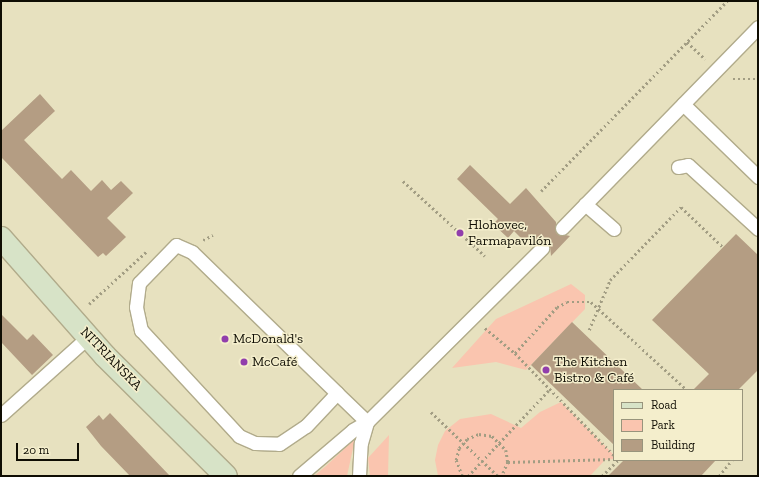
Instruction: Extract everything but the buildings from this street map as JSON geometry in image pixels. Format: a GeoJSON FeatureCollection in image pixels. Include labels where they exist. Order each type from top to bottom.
{"type":"FeatureCollection","features":[{"type":"Feature","properties":{"kind":"main road","name":"NITRIANSKA"},"geometry":{"type":"LineString","coordinates":[[1,238],[88,337],[226,476]]}},
{"type":"Feature","properties":{"kind":"lane"},"geometry":{"type":"LineString","coordinates":[[562,228],[758,27]]}},
{"type":"Feature","properties":{"kind":"lane"},"geometry":{"type":"LineString","coordinates":[[683,104],[758,176]]}},
{"type":"Feature","properties":{"kind":"lane"},"geometry":{"type":"LineString","coordinates":[[678,167],[688,165],[758,229]]}},
{"type":"Feature","properties":{"kind":"lane"},"geometry":{"type":"LineString","coordinates":[[586,204],[614,229]]}},
{"type":"Feature","properties":{"kind":"lane"},"geometry":{"type":"LineString","coordinates":[[337,392],[306,426],[279,444],[255,442],[239,436],[141,330],[136,307],[140,283],[162,256],[176,245],[192,252],[337,392],[367,422]]}},
{"type":"Feature","properties":{"kind":"lane"},"geometry":{"type":"LineString","coordinates":[[299,476],[353,430],[367,422],[474,318],[542,248]]}},
{"type":"Feature","properties":{"kind":"lane"},"geometry":{"type":"LineString","coordinates":[[1,415],[88,337]]}},
{"type":"Feature","properties":{"kind":"lane"},"geometry":{"type":"LineString","coordinates":[[359,476],[361,443],[367,422]]}},
{"type":"Feature","properties":{"kind":"path"},"geometry":{"type":"LineString","coordinates":[[541,190],[727,1]]}},
{"type":"Feature","properties":{"kind":"path"},"geometry":{"type":"LineString","coordinates":[[403,181],[485,256]]}},
{"type":"Feature","properties":{"kind":"path"},"geometry":{"type":"LineString","coordinates":[[590,330],[610,280],[681,207],[722,246]]}},
{"type":"Feature","properties":{"kind":"path"},"geometry":{"type":"LineString","coordinates":[[515,353],[557,307],[567,302],[591,302],[600,308],[686,389]]}},
{"type":"Feature","properties":{"kind":"path"},"geometry":{"type":"LineString","coordinates":[[474,318],[515,353],[613,454]]}},
{"type":"Feature","properties":{"kind":"path"},"geometry":{"type":"LineString","coordinates":[[468,476],[550,389]]}},
{"type":"Feature","properties":{"kind":"path"},"geometry":{"type":"LineString","coordinates":[[431,412],[498,476]]}},
{"type":"Feature","properties":{"kind":"path"},"geometry":{"type":"LineString","coordinates":[[462,476],[456,460],[463,442],[479,434],[500,441]]}},
{"type":"Feature","properties":{"kind":"path"},"geometry":{"type":"LineString","coordinates":[[500,441],[508,462],[502,476]]}},
{"type":"Feature","properties":{"kind":"path"},"geometry":{"type":"LineString","coordinates":[[508,462],[613,460]]}},
{"type":"Feature","properties":{"kind":"path"},"geometry":{"type":"LineString","coordinates":[[602,476],[617,461]]}},
{"type":"Feature","properties":{"kind":"path"},"geometry":{"type":"LineString","coordinates":[[719,476],[731,461]]}},
{"type":"Feature","properties":{"kind":"green space"},"geometry":{"type":"Polygon","coordinates":[[[571,284],[585,295],[585,309],[526,370],[496,362],[452,368],[496,319],[571,284]]]}},
{"type":"Feature","properties":{"kind":"green space"},"geometry":{"type":"Polygon","coordinates":[[[561,402],[613,454],[613,459],[605,460],[590,476],[438,476],[435,460],[438,445],[445,431],[460,419],[491,414],[521,428],[540,412],[561,402]]]}},
{"type":"Feature","properties":{"kind":"green space"},"geometry":{"type":"Polygon","coordinates":[[[389,435],[388,476],[370,476],[368,458],[389,435]]]}},
{"type":"Feature","properties":{"kind":"green space"},"geometry":{"type":"Polygon","coordinates":[[[355,439],[347,476],[314,476],[326,466],[355,439]]]}},
{"type":"Feature","properties":{"kind":"place","name":"Hlohovec, Farmapavilón"},"geometry":{"type":"Point","coordinates":[460,233]}},
{"type":"Feature","properties":{"kind":"place","name":"McDonald's"},"geometry":{"type":"Point","coordinates":[225,339]}},
{"type":"Feature","properties":{"kind":"place","name":"McCafé"},"geometry":{"type":"Point","coordinates":[244,362]}},
{"type":"Feature","properties":{"kind":"place","name":"The Kitchen Bistro & Café"},"geometry":{"type":"Point","coordinates":[546,370]}}]}
